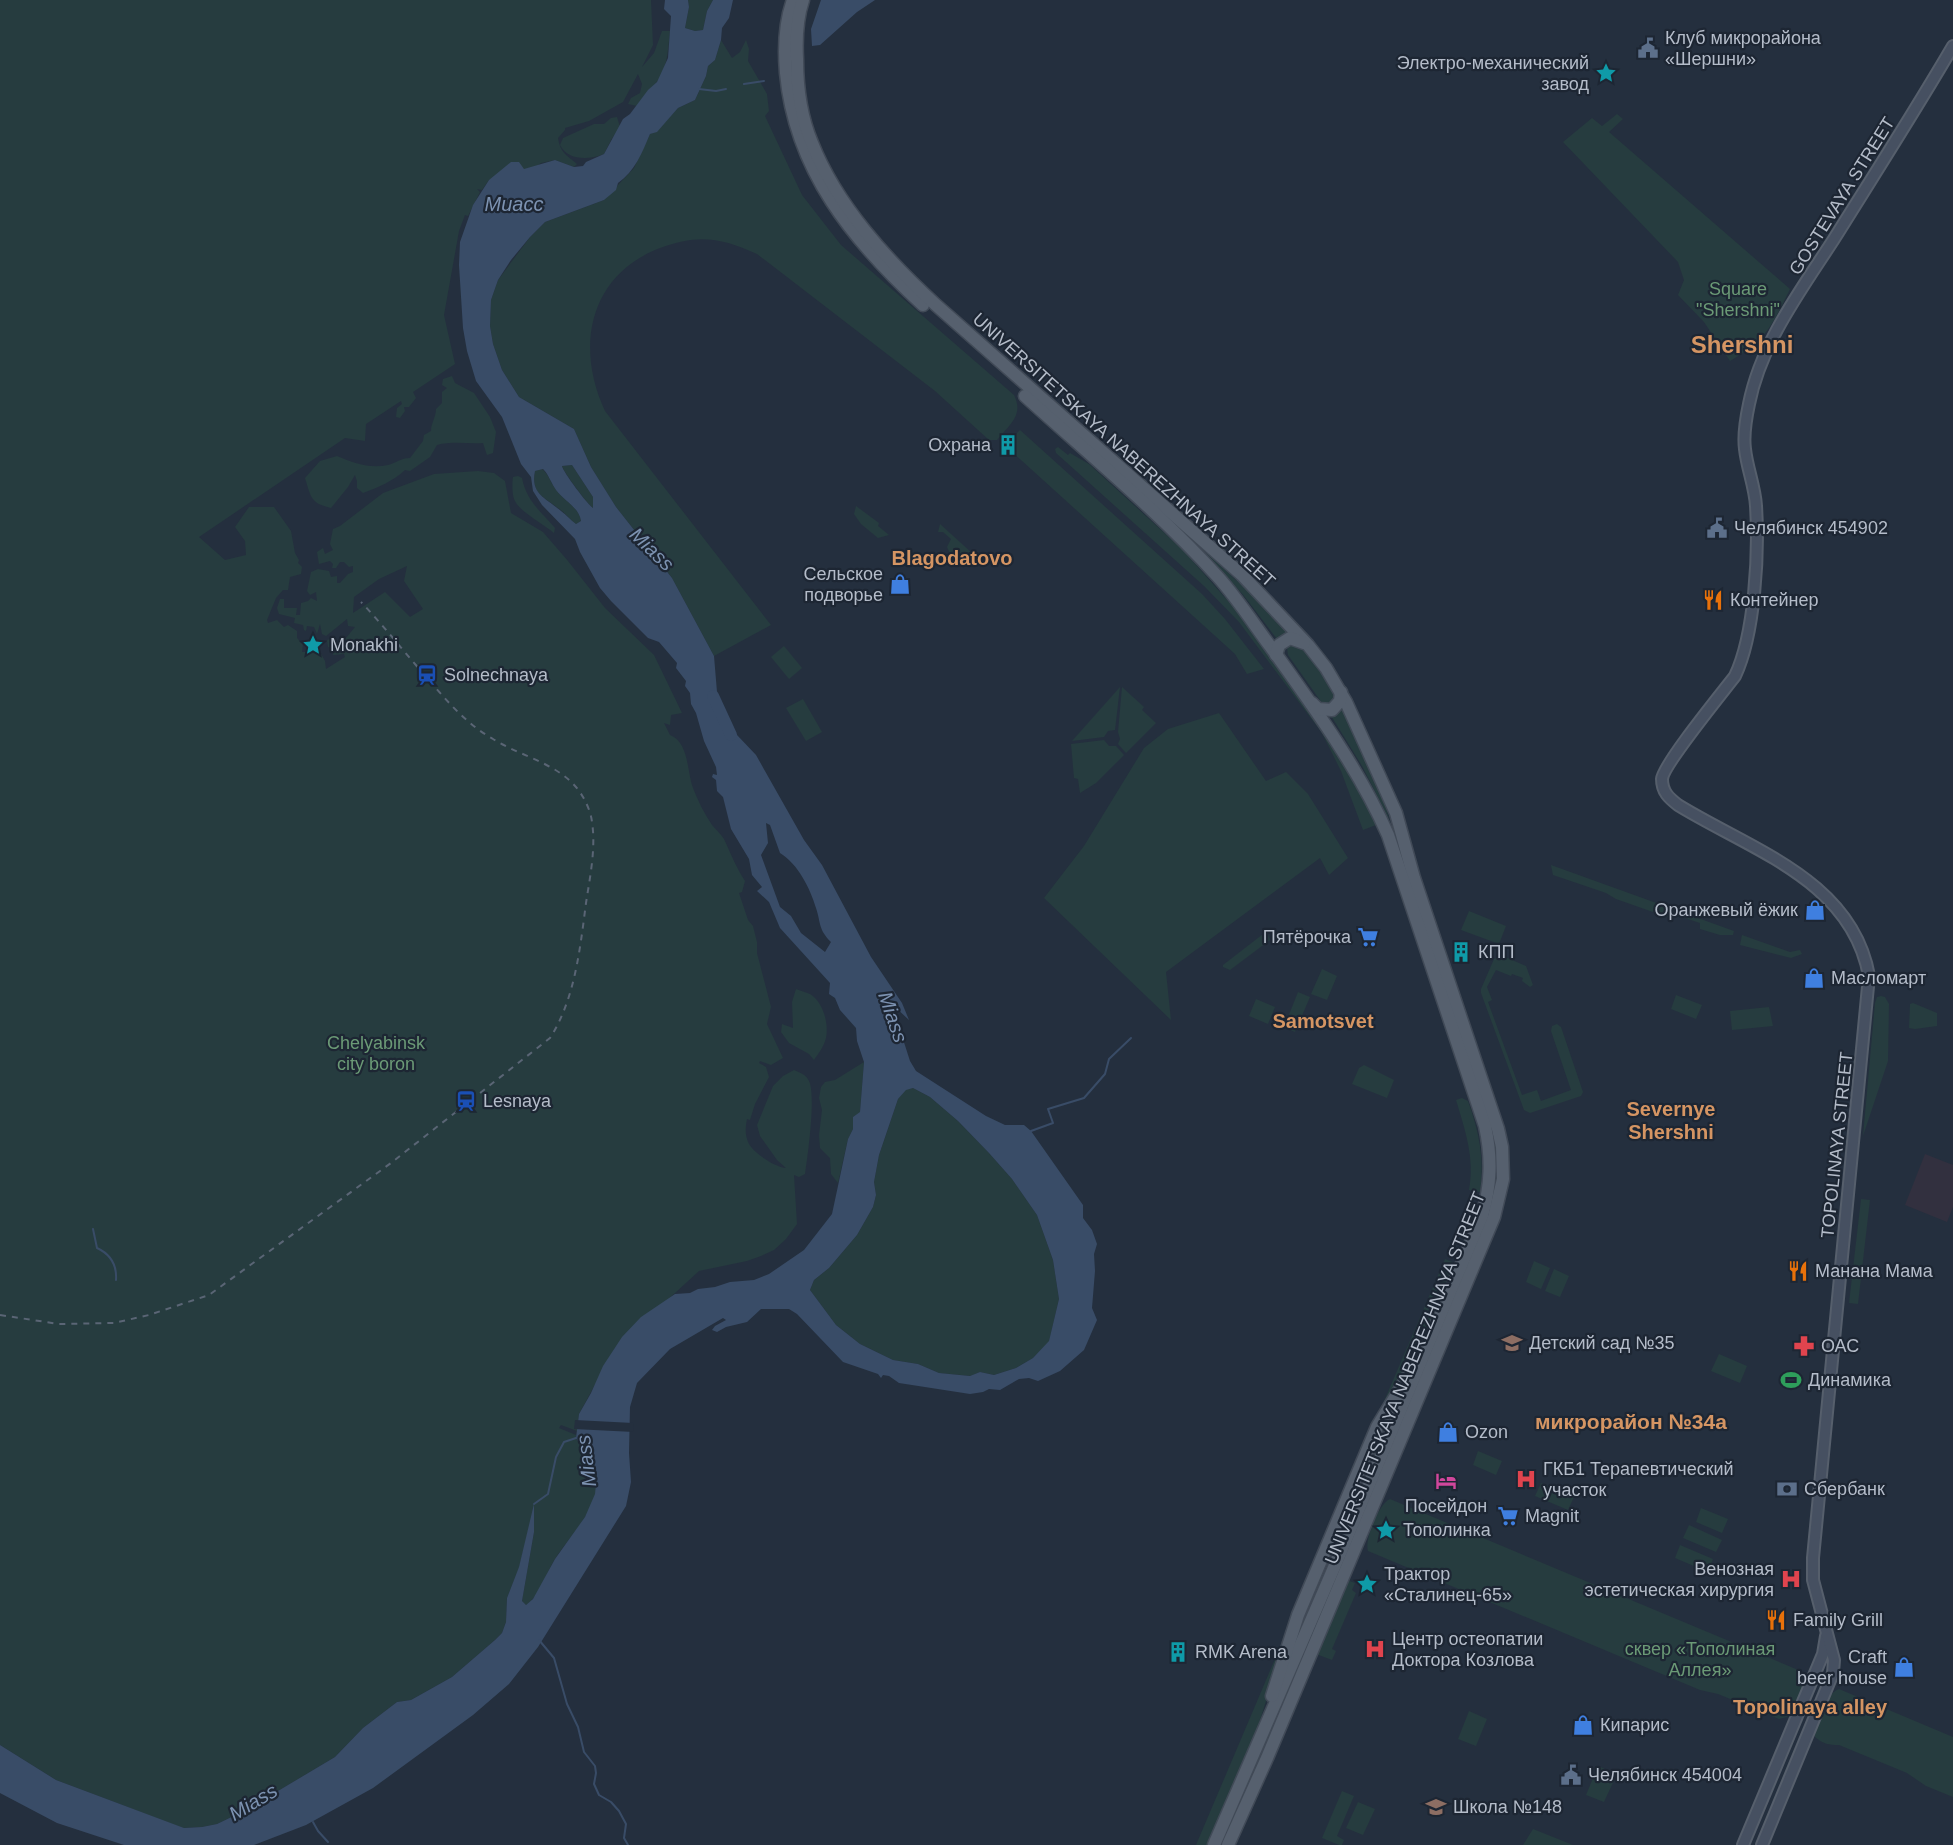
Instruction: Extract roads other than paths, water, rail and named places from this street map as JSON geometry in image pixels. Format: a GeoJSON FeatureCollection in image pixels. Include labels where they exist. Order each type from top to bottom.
{"type":"FeatureCollection","features":[{"type":"Feature","properties":{"kind":"main road","name":"UNIVERSITETSKAYA NABEREZHNAYA STREET"},"geometry":{"type":"LineString","coordinates":[[793,0],[785,58],[792,114],[806,155],[830,199],[856,236],[903,287],[1182,538],[1220,579],[1309,700],[1368,794],[1388,835],[1489,1143],[1497,1179],[1429,1345],[1214,1845]]}},
{"type":"Feature","properties":{"kind":"main road","name":"UNIVERSITETSKAYA NABEREZHNAYA STREET"},"geometry":{"type":"LineString","coordinates":[[803,0],[796,49],[802,111],[816,153],[835,187],[863,228],[919,290],[1242,575],[1308,645],[1341,692],[1396,813],[1418,888],[1498,1129],[1502,1147],[1494,1217],[1276,1737],[1228,1845]]}},
{"type":"Feature","properties":{"kind":"main road","name":"GOSTEVAYA STREET"},"geometry":{"type":"LineString","coordinates":[[1869,976],[1867,962],[1856,935],[1837,909],[1816,887],[1787,865],[1678,805],[1667,797],[1662,776],[1735,676],[1741,664],[1752,607],[1756,558],[1756,505],[1744,447],[1745,427],[1749,402],[1757,377],[1779,326],[1949,56],[1953,46]]}},
{"type":"Feature","properties":{"kind":"main road"},"geometry":{"type":"LineString","coordinates":[[1276,655],[1279,645],[1290,638],[1308,645]]}},
{"type":"Feature","properties":{"kind":"main road"},"geometry":{"type":"LineString","coordinates":[[1309,700],[1318,709],[1332,710],[1340,701],[1341,692]]}},
{"type":"Feature","properties":{"kind":"main road","name":"TOPOLINAYA STREET"},"geometry":{"type":"LineString","coordinates":[[1762,1845],[1833,1673],[1834,1660],[1813,1580],[1813,1558],[1869,976]]}},
{"type":"Feature","properties":{"kind":"main road"},"geometry":{"type":"LineString","coordinates":[[1743,1845],[1822,1654],[1827,1629]]}},
{"type":"Feature","properties":{"kind":"water","name":"Миасс"},"geometry":{"type":"Polygon","coordinates":[[[665,0],[688,0],[685,28],[695,31],[703,30],[707,11],[713,0],[733,0],[729,18],[722,28],[715,60],[708,66],[695,100],[678,108],[657,132],[650,134],[637,161],[618,183],[616,190],[604,200],[545,222],[511,260],[498,280],[491,300],[490,326],[493,344],[502,370],[519,397],[574,429],[591,467],[616,507],[672,578],[714,656],[719,716],[756,755],[804,840],[822,865],[871,957],[902,1003],[909,1020],[894,1006],[894,1011],[910,1061],[916,1071],[986,1116],[1005,1125],[1024,1125],[1031,1131],[1083,1205],[1083,1218],[1092,1230],[1097,1244],[1094,1254],[1092,1308],[1097,1320],[1084,1350],[1060,1371],[1038,1381],[1029,1378],[1019,1379],[1000,1390],[989,1389],[970,1394],[899,1383],[889,1376],[883,1375],[881,1378],[878,1374],[843,1362],[797,1314],[789,1309],[761,1309],[747,1322],[726,1327],[717,1332],[712,1330],[726,1320],[723,1318],[670,1349],[637,1383],[630,1407],[631,1482],[626,1506],[538,1647],[509,1684],[473,1715],[373,1788],[306,1825],[254,1845],[124,1845],[57,1823],[0,1793],[0,1745],[56,1780],[184,1828],[217,1824],[246,1810],[335,1757],[363,1728],[397,1702],[411,1700],[452,1677],[502,1633],[506,1622],[507,1598],[519,1567],[534,1504],[534,1532],[522,1601],[526,1605],[533,1599],[555,1559],[585,1517],[595,1494],[597,1475],[576,1438],[579,1414],[603,1366],[622,1337],[641,1317],[675,1294],[690,1293],[730,1282],[754,1280],[769,1274],[804,1250],[832,1214],[848,1139],[853,1129],[853,1117],[860,1112],[864,1062],[857,1041],[856,1028],[840,1010],[835,998],[829,994],[830,983],[780,928],[769,902],[757,891],[762,887],[752,875],[749,859],[731,829],[723,797],[717,791],[716,780],[712,777],[713,774],[717,775],[716,767],[691,704],[690,693],[685,686],[686,681],[676,668],[677,663],[659,642],[648,638],[600,588],[575,539],[542,505],[533,491],[531,477],[521,464],[502,417],[476,381],[463,328],[459,265],[460,242],[473,205],[489,180],[511,162],[519,162],[524,169],[555,160],[574,167],[583,166],[586,162],[604,154],[623,119],[657,82],[668,58],[671,16],[664,9],[665,0]],[[572,465],[562,466],[576,488],[593,508],[593,497],[572,465]],[[543,469],[535,471],[537,491],[576,524],[581,521],[580,516],[559,494],[543,469]],[[766,823],[768,843],[761,855],[780,907],[791,916],[801,933],[825,952],[831,942],[822,929],[810,893],[798,870],[780,853],[770,825],[766,823]],[[913,1088],[906,1090],[898,1099],[879,1155],[874,1182],[876,1195],[873,1207],[857,1235],[829,1268],[814,1280],[810,1290],[836,1325],[860,1344],[893,1360],[918,1364],[939,1373],[970,1376],[980,1372],[994,1375],[1016,1368],[1033,1358],[1049,1341],[1059,1299],[1053,1260],[1037,1215],[1012,1179],[958,1121],[930,1097],[913,1088]]]}},
{"type":"Feature","properties":{"kind":"water"},"geometry":{"type":"Polygon","coordinates":[[[821,0],[875,0],[857,12],[820,45],[812,46],[811,29],[821,0]]]}},
{"type":"Feature","properties":{"kind":"waterway"},"geometry":{"type":"LineString","coordinates":[[744,84],[764,81]]}},
{"type":"Feature","properties":{"kind":"waterway"},"geometry":{"type":"LineString","coordinates":[[699,89],[716,91],[726,89]]}},
{"type":"Feature","properties":{"kind":"waterway","name":"Miass"},"geometry":{"type":"LineString","coordinates":[[713,696],[731,735]]}},
{"type":"Feature","properties":{"kind":"waterway"},"geometry":{"type":"LineString","coordinates":[[1031,1131],[1053,1123],[1048,1109],[1084,1098],[1105,1074],[1109,1059],[1131,1038]]}},
{"type":"Feature","properties":{"kind":"waterway"},"geometry":{"type":"LineString","coordinates":[[93,1229],[97,1248],[106,1253],[114,1265],[116,1280]]}},
{"type":"Feature","properties":{"kind":"waterway"},"geometry":{"type":"LineString","coordinates":[[534,1504],[548,1494],[556,1457],[564,1442],[576,1438]]}},
{"type":"Feature","properties":{"kind":"waterway"},"geometry":{"type":"LineString","coordinates":[[539,1640],[554,1658],[567,1704],[578,1727],[584,1752],[595,1766],[594,1784],[599,1795],[611,1802],[619,1811],[626,1824],[624,1838],[628,1845]]}},
{"type":"Feature","properties":{"kind":"waterway"},"geometry":{"type":"LineString","coordinates":[[313,1822],[328,1842]]}},
{"type":"Feature","properties":{"kind":"railway"},"geometry":{"type":"LineString","coordinates":[[0,1315],[59,1324],[114,1323],[149,1315],[209,1295],[391,1163],[550,1038],[558,1023],[575,973],[592,862],[593,832],[591,815],[586,803],[575,786],[554,769],[505,746],[463,717],[361,602]]}},
{"type":"Feature","properties":{"kind":"place","name":"Клуб микрорайона «Шершни»"},"geometry":{"type":"Point","coordinates":[1648,48]}},
{"type":"Feature","properties":{"kind":"place","name":"Электро-механический завод"},"geometry":{"type":"Point","coordinates":[1606,73]}},
{"type":"Feature","properties":{"kind":"place","name":"Охрана"},"geometry":{"type":"Point","coordinates":[1008,445]}},
{"type":"Feature","properties":{"kind":"place","name":"Челябинск 454902"},"geometry":{"type":"Point","coordinates":[1717,528]}},
{"type":"Feature","properties":{"kind":"place","name":"Сельское подворье"},"geometry":{"type":"Point","coordinates":[900,584]}},
{"type":"Feature","properties":{"kind":"place","name":"Контейнер"},"geometry":{"type":"Point","coordinates":[1713,600]}},
{"type":"Feature","properties":{"kind":"place","name":"Monakhi"},"geometry":{"type":"Point","coordinates":[313,645]}},
{"type":"Feature","properties":{"kind":"place","name":"Solnechnaya"},"geometry":{"type":"Point","coordinates":[427,675]}},
{"type":"Feature","properties":{"kind":"place","name":"Оранжевый ёжик"},"geometry":{"type":"Point","coordinates":[1815,910]}},
{"type":"Feature","properties":{"kind":"place","name":"Пятёрочка"},"geometry":{"type":"Point","coordinates":[1368,937]}},
{"type":"Feature","properties":{"kind":"place","name":"КПП"},"geometry":{"type":"Point","coordinates":[1461,952]}},
{"type":"Feature","properties":{"kind":"place","name":"Масломарт"},"geometry":{"type":"Point","coordinates":[1814,978]}},
{"type":"Feature","properties":{"kind":"place","name":"Lesnaya"},"geometry":{"type":"Point","coordinates":[466,1101]}},
{"type":"Feature","properties":{"kind":"place","name":"Манана Мама"},"geometry":{"type":"Point","coordinates":[1798,1271]}},
{"type":"Feature","properties":{"kind":"place","name":"Детский сад №35"},"geometry":{"type":"Point","coordinates":[1512,1343]}},
{"type":"Feature","properties":{"kind":"place","name":"ОАС"},"geometry":{"type":"Point","coordinates":[1804,1346]}},
{"type":"Feature","properties":{"kind":"place","name":"Динамика"},"geometry":{"type":"Point","coordinates":[1791,1380]}},
{"type":"Feature","properties":{"kind":"place","name":"Ozon"},"geometry":{"type":"Point","coordinates":[1448,1432]}},
{"type":"Feature","properties":{"kind":"place","name":"ГКБ1 Терапевтический участок"},"geometry":{"type":"Point","coordinates":[1526,1479]}},
{"type":"Feature","properties":{"kind":"place","name":"Посейдон"},"geometry":{"type":"Point","coordinates":[1446,1481]}},
{"type":"Feature","properties":{"kind":"place","name":"Сбербанк"},"geometry":{"type":"Point","coordinates":[1787,1489]}},
{"type":"Feature","properties":{"kind":"place","name":"Magnit"},"geometry":{"type":"Point","coordinates":[1508,1516]}},
{"type":"Feature","properties":{"kind":"place","name":"Тополинка"},"geometry":{"type":"Point","coordinates":[1386,1530]}},
{"type":"Feature","properties":{"kind":"place","name":"Венозная эстетическая хирургия"},"geometry":{"type":"Point","coordinates":[1791,1579]}},
{"type":"Feature","properties":{"kind":"place","name":"Трактор «Сталинец-65»"},"geometry":{"type":"Point","coordinates":[1367,1584]}},
{"type":"Feature","properties":{"kind":"place","name":"Family Grill"},"geometry":{"type":"Point","coordinates":[1776,1620]}},
{"type":"Feature","properties":{"kind":"place","name":"Центр остеопатии Доктора Козлова"},"geometry":{"type":"Point","coordinates":[1375,1649]}},
{"type":"Feature","properties":{"kind":"place","name":"RMK Arena"},"geometry":{"type":"Point","coordinates":[1178,1652]}},
{"type":"Feature","properties":{"kind":"place","name":"Craft beer house"},"geometry":{"type":"Point","coordinates":[1904,1667]}},
{"type":"Feature","properties":{"kind":"place","name":"Кипарис"},"geometry":{"type":"Point","coordinates":[1583,1725]}},
{"type":"Feature","properties":{"kind":"place","name":"Челябинск 454004"},"geometry":{"type":"Point","coordinates":[1571,1775]}},
{"type":"Feature","properties":{"kind":"place","name":"Школа №148"},"geometry":{"type":"Point","coordinates":[1436,1807]}},
{"type":"Feature","properties":{"kind":"district","name":"Shershni"},"geometry":{"type":"Point","coordinates":[1742,344]}},
{"type":"Feature","properties":{"kind":"district","name":"Blagodatovo"},"geometry":{"type":"Point","coordinates":[952,558]}},
{"type":"Feature","properties":{"kind":"district","name":"Samotsvet"},"geometry":{"type":"Point","coordinates":[1323,1021]}},
{"type":"Feature","properties":{"kind":"district","name":"Severnye Shershni"},"geometry":{"type":"Point","coordinates":[1671,1120]}},
{"type":"Feature","properties":{"kind":"district","name":"микрорайон №34а"},"geometry":{"type":"Point","coordinates":[1631,1421]}},
{"type":"Feature","properties":{"kind":"district","name":"Topolinaya alley"},"geometry":{"type":"Point","coordinates":[1810,1707]}},
{"type":"Feature","properties":{"kind":"park label","name":"Square \"Shershni\""},"geometry":{"type":"Point","coordinates":[1738,299]}},
{"type":"Feature","properties":{"kind":"park label","name":"Chelyabinsk city boron"},"geometry":{"type":"Point","coordinates":[376,1053]}},
{"type":"Feature","properties":{"kind":"park label","name":"сквер «Тополиная Аллея»"},"geometry":{"type":"Point","coordinates":[1700,1659]}}]}
